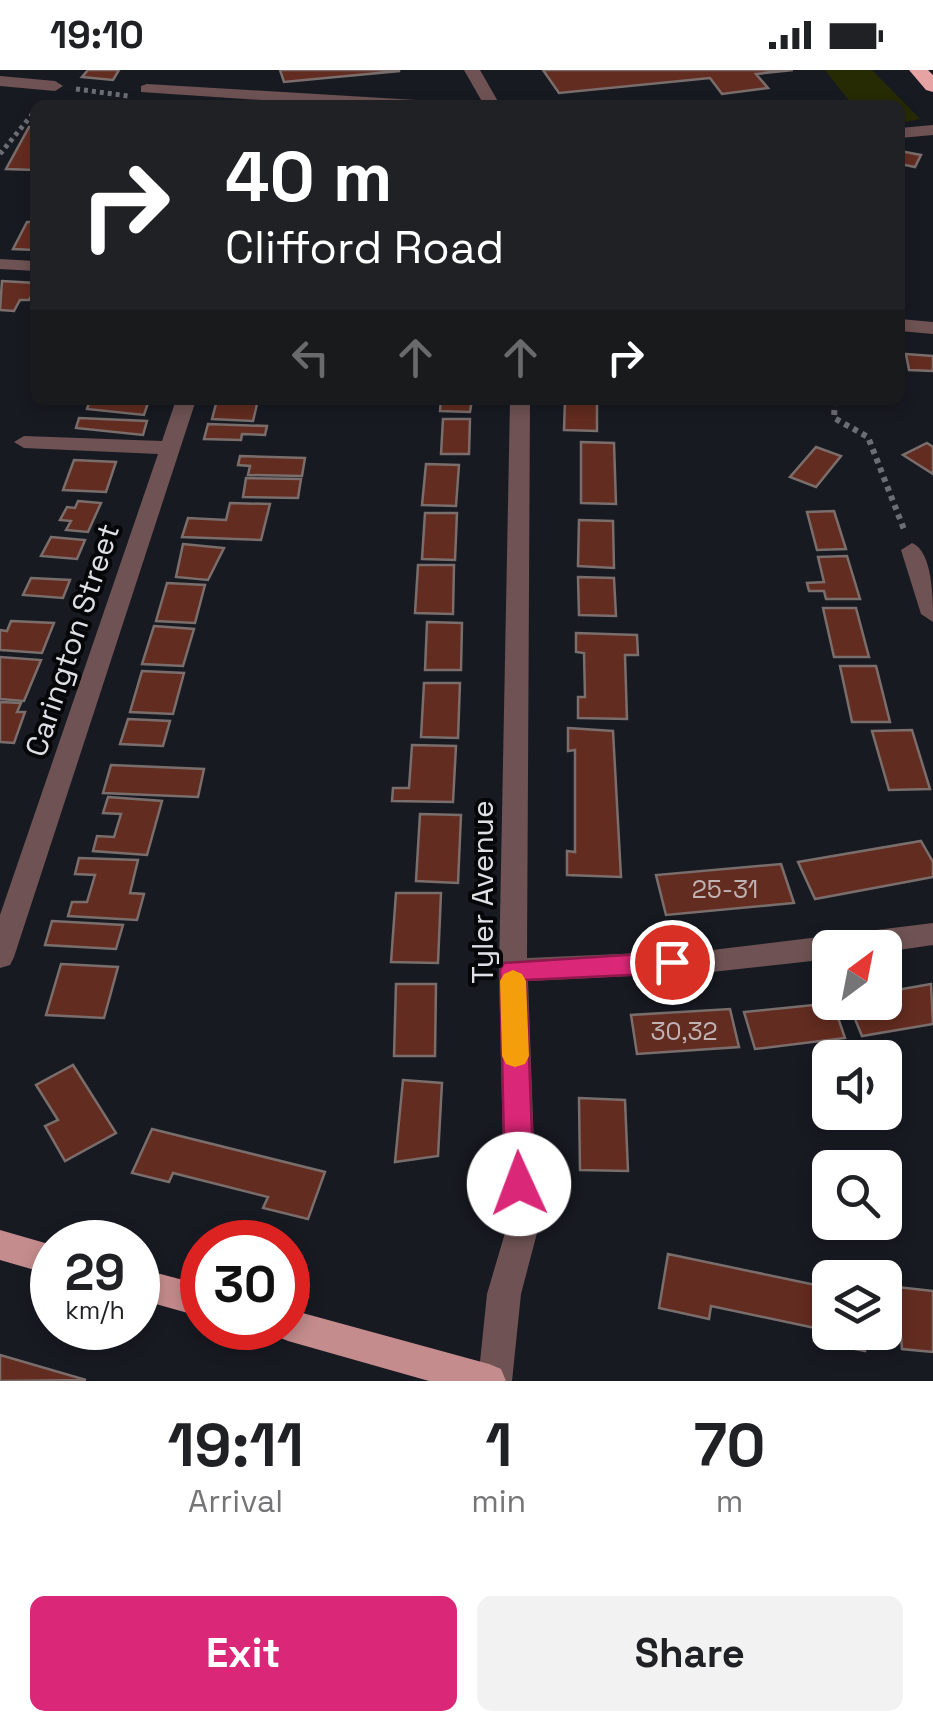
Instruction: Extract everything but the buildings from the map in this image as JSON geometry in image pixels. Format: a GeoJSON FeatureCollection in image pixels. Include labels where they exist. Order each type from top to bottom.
{"type":"FeatureCollection","features":[{"type":"Feature","properties":{"kind":"highway"},"geometry":{"type":"LineString","coordinates":[[918,70],[933,86]]}},
{"type":"Feature","properties":{"kind":"main road"},"geometry":{"type":"LineString","coordinates":[[0,1246],[30,1254]]}},
{"type":"Feature","properties":{"kind":"main road"},"geometry":{"type":"LineString","coordinates":[[310,1331],[492,1381]]}},
{"type":"Feature","properties":{"kind":"street"},"geometry":{"type":"LineString","coordinates":[[192,92],[193,70]]}},
{"type":"Feature","properties":{"kind":"street"},"geometry":{"type":"LineString","coordinates":[[472,70],[489,100]]}},
{"type":"Feature","properties":{"kind":"street"},"geometry":{"type":"LineString","coordinates":[[0,81],[55,86]]}},
{"type":"Feature","properties":{"kind":"street"},"geometry":{"type":"LineString","coordinates":[[147,89],[192,92],[218,100]]}},
{"type":"Feature","properties":{"kind":"street"},"geometry":{"type":"LineString","coordinates":[[905,133],[933,130]]}},
{"type":"Feature","properties":{"kind":"street"},"geometry":{"type":"LineString","coordinates":[[0,264],[30,266]]}},
{"type":"Feature","properties":{"kind":"street"},"geometry":{"type":"LineString","coordinates":[[905,326],[933,328]]}},
{"type":"Feature","properties":{"kind":"street","name":"Carington Street"},"geometry":{"type":"LineString","coordinates":[[0,957],[184,405]]}},
{"type":"Feature","properties":{"kind":"street","name":"Tyler Avenue"},"geometry":{"type":"LineString","coordinates":[[492,1381],[504,1294],[521,1233],[513,970],[520,405]]}},
{"type":"Feature","properties":{"kind":"street"},"geometry":{"type":"LineString","coordinates":[[24,442],[170,448]]}},
{"type":"Feature","properties":{"kind":"street"},"geometry":{"type":"LineString","coordinates":[[912,550],[933,614]]}},
{"type":"Feature","properties":{"kind":"street"},"geometry":{"type":"LineString","coordinates":[[902,938],[933,934]]}},
{"type":"Feature","properties":{"kind":"street"},"geometry":{"type":"LineString","coordinates":[[513,970],[712,961],[812,950]]}},
{"type":"Feature","properties":{"kind":"path"},"geometry":{"type":"LineString","coordinates":[[55,86],[130,96],[147,89]]}},
{"type":"Feature","properties":{"kind":"path"},"geometry":{"type":"LineString","coordinates":[[0,154],[30,117]]}},
{"type":"Feature","properties":{"kind":"path"},"geometry":{"type":"LineString","coordinates":[[834,405],[834,418],[868,436],[912,550]]}},
{"type":"Feature","properties":{"kind":"green space"},"geometry":{"type":"Polygon","coordinates":[[[825,70],[872,70],[901,100],[849,100],[825,70]]]}},
{"type":"Feature","properties":{"kind":"green space"},"geometry":{"type":"Polygon","coordinates":[[[905,104],[920,119],[905,122],[905,104]]]}},
{"type":"Feature","properties":{"kind":"slow traffic"},"geometry":{"type":"LineString","coordinates":[[513,981],[515,1056]]}},
{"type":"Feature","properties":{"kind":"route"},"geometry":{"type":"LineString","coordinates":[[519,1184],[513,970],[672,962]]}}]}
